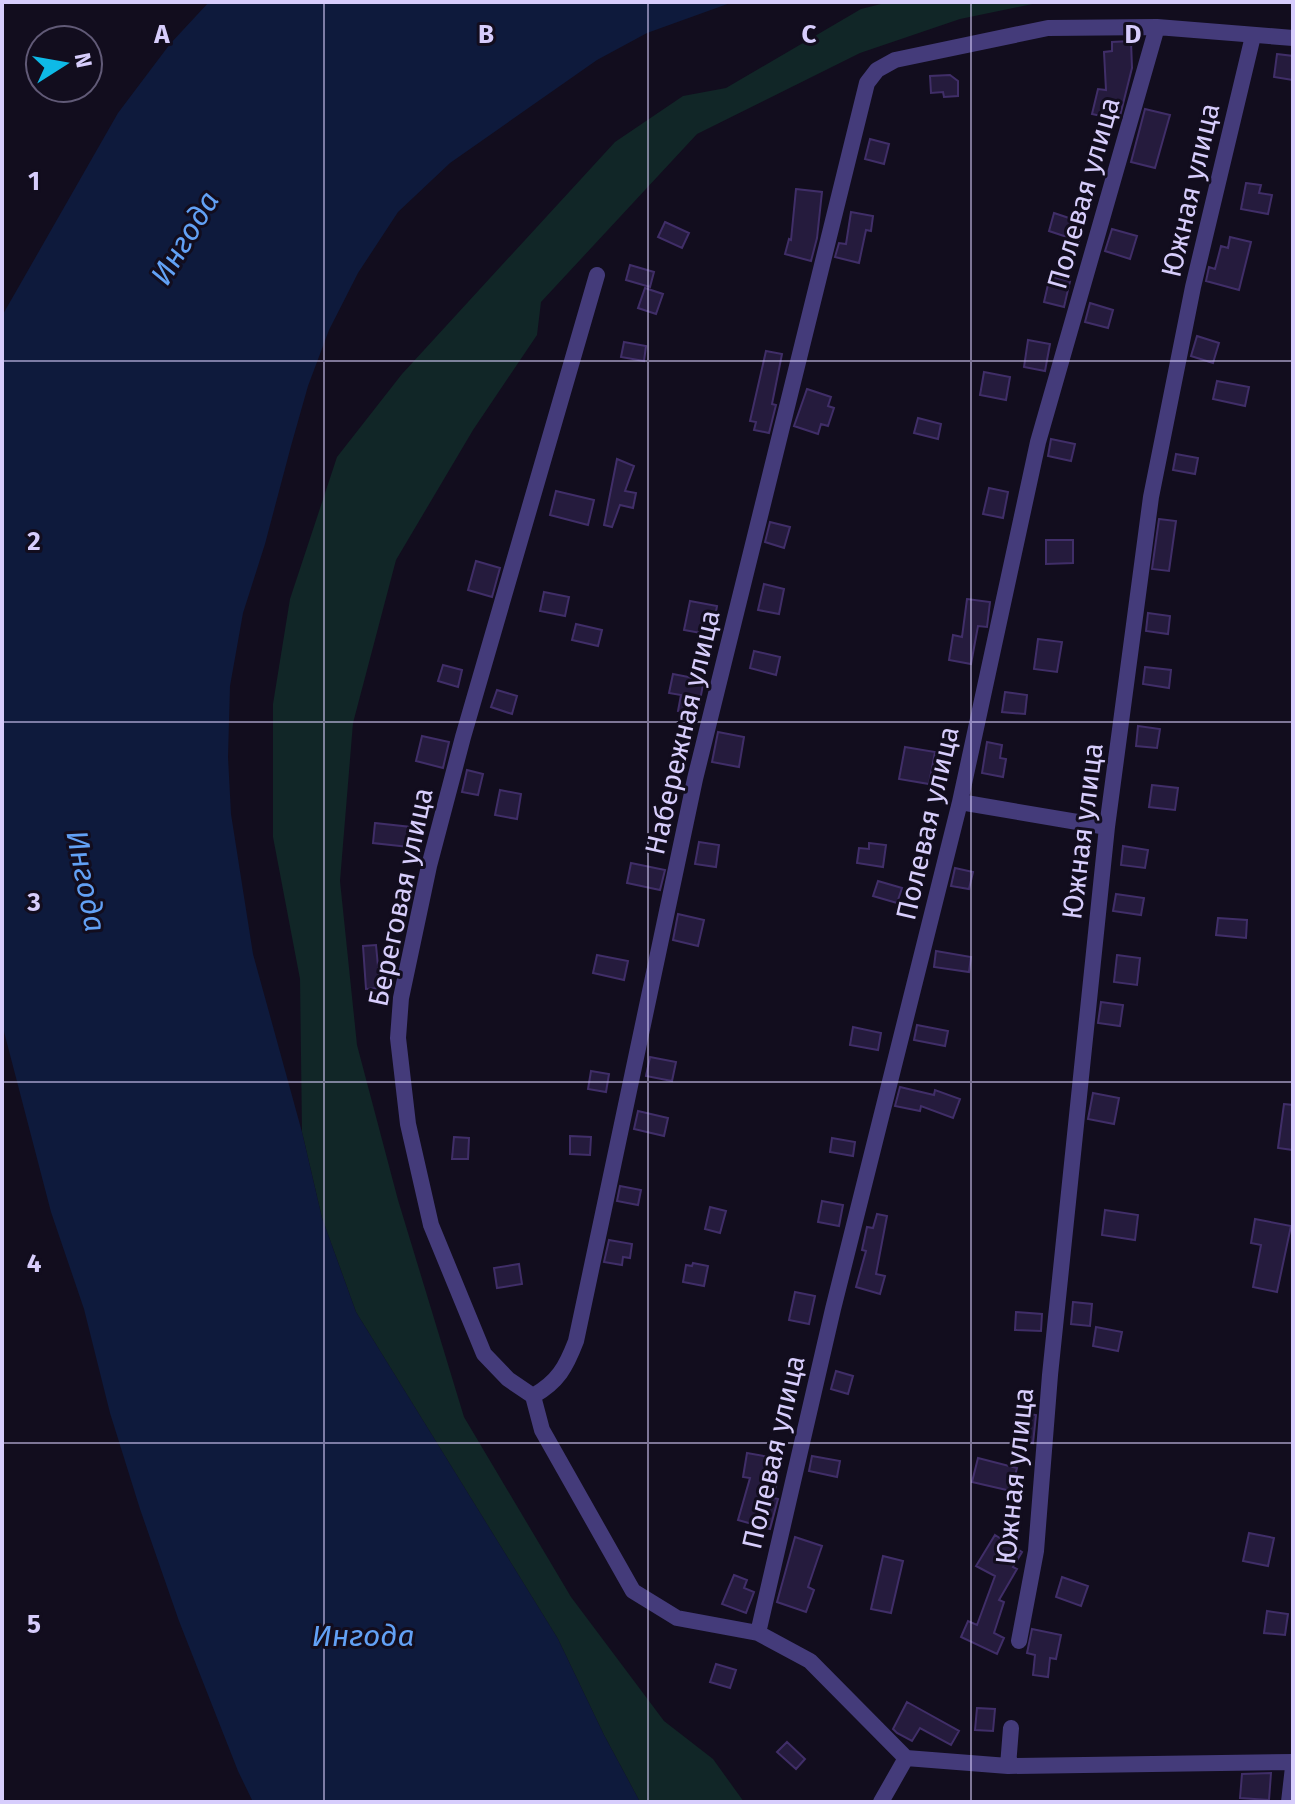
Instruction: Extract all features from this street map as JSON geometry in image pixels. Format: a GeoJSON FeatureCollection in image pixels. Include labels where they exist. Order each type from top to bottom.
{"type":"FeatureCollection","features":[{"type":"Feature","properties":{"kind":"street"},"geometry":{"type":"LineString","coordinates":[[1157,27],[1293,38]]}},
{"type":"Feature","properties":{"kind":"street","name":"Набережная улица"},"geometry":{"type":"LineString","coordinates":[[533,1396],[551,1386],[568,1361],[576,1341],[695,779],[867,83],[877,70],[895,60],[1048,28],[1157,27]]}},
{"type":"Feature","properties":{"kind":"street","name":"Полевая улица"},"geometry":{"type":"LineString","coordinates":[[758,1633],[833,1309],[960,802],[1038,442],[1157,27]]}},
{"type":"Feature","properties":{"kind":"street","name":"Южная улица"},"geometry":{"type":"LineString","coordinates":[[1019,1641],[1036,1551],[1050,1375],[1107,827],[1151,497],[1193,287],[1253,36]]}},
{"type":"Feature","properties":{"kind":"street","name":"Береговая улица"},"geometry":{"type":"LineString","coordinates":[[533,1396],[508,1379],[484,1354],[431,1225],[408,1124],[398,1038],[401,998],[429,866],[455,765],[597,275]]}},
{"type":"Feature","properties":{"kind":"street"},"geometry":{"type":"LineString","coordinates":[[960,802],[1107,827]]}},
{"type":"Feature","properties":{"kind":"street"},"geometry":{"type":"LineString","coordinates":[[533,1396],[542,1430],[633,1591],[677,1618],[758,1633],[810,1661],[906,1758],[1008,1766],[1293,1765],[1289,1802]]}},
{"type":"Feature","properties":{"kind":"street"},"geometry":{"type":"LineString","coordinates":[[1008,1766],[1011,1728]]}},
{"type":"Feature","properties":{"kind":"street"},"geometry":{"type":"LineString","coordinates":[[881,1802],[906,1758]]}},
{"type":"Feature","properties":{"kind":"green space"},"geometry":{"type":"Polygon","coordinates":[[[889,2],[1042,2],[960,19],[860,53],[697,134],[541,302],[537,335],[473,430],[396,560],[353,723],[340,881],[357,1045],[398,1200],[464,1417],[571,1597],[664,1721],[713,1759],[744,1802],[640,1802],[558,1639],[356,1312],[322,1218],[302,1132],[300,979],[273,837],[273,704],[290,599],[337,457],[402,374],[615,142],[683,96],[726,88],[861,9],[889,2]]]}},
{"type":"Feature","properties":{"kind":"water","name":"Ингода"},"geometry":{"type":"Polygon","coordinates":[[[209,2],[733,2],[647,33],[597,60],[450,163],[398,212],[358,273],[329,330],[308,386],[243,613],[230,686],[228,757],[231,814],[253,954],[322,1218],[356,1312],[558,1639],[640,1802],[253,1802],[179,1621],[140,1509],[110,1413],[84,1309],[51,1212],[2,1024],[2,316],[118,113],[170,44],[209,2]]]}},
{"type":"Feature","properties":{"kind":"building"},"geometry":{"type":"Polygon","coordinates":[[[1131,41],[1132,68],[1119,120],[1092,114],[1098,89],[1106,90],[1104,52],[1112,51],[1112,42],[1131,41]]]}},
{"type":"Feature","properties":{"kind":"building"},"geometry":{"type":"Polygon","coordinates":[[[1277,54],[1293,56],[1293,80],[1274,77],[1277,54]]]}},
{"type":"Feature","properties":{"kind":"building"},"geometry":{"type":"Polygon","coordinates":[[[950,75],[958,81],[958,96],[944,97],[943,92],[931,93],[930,76],[950,75]]]}},
{"type":"Feature","properties":{"kind":"building"},"geometry":{"type":"Polygon","coordinates":[[[1145,109],[1170,115],[1155,168],[1131,162],[1145,109]]]}},
{"type":"Feature","properties":{"kind":"building"},"geometry":{"type":"Polygon","coordinates":[[[870,139],[889,144],[884,164],[865,159],[870,139]]]}},
{"type":"Feature","properties":{"kind":"building"},"geometry":{"type":"Polygon","coordinates":[[[1246,183],[1261,185],[1259,193],[1272,195],[1268,214],[1241,209],[1246,183]]]}},
{"type":"Feature","properties":{"kind":"building"},"geometry":{"type":"Polygon","coordinates":[[[796,189],[822,192],[811,261],[785,254],[791,240],[796,189]]]}},
{"type":"Feature","properties":{"kind":"building"},"geometry":{"type":"Polygon","coordinates":[[[851,212],[873,216],[871,231],[866,230],[859,263],[835,257],[839,243],[846,244],[851,212]]]}},
{"type":"Feature","properties":{"kind":"building"},"geometry":{"type":"Polygon","coordinates":[[[1054,213],[1084,223],[1079,241],[1049,231],[1054,213]]]}},
{"type":"Feature","properties":{"kind":"building"},"geometry":{"type":"Polygon","coordinates":[[[665,222],[689,233],[682,248],[658,237],[665,222]]]}},
{"type":"Feature","properties":{"kind":"building"},"geometry":{"type":"Polygon","coordinates":[[[1112,229],[1137,236],[1130,259],[1105,251],[1112,229]]]}},
{"type":"Feature","properties":{"kind":"building"},"geometry":{"type":"Polygon","coordinates":[[[1230,237],[1251,242],[1239,290],[1206,281],[1209,267],[1215,269],[1221,246],[1228,248],[1230,237]]]}},
{"type":"Feature","properties":{"kind":"building"},"geometry":{"type":"Polygon","coordinates":[[[630,265],[654,272],[650,287],[626,280],[630,265]]]}},
{"type":"Feature","properties":{"kind":"building"},"geometry":{"type":"Polygon","coordinates":[[[1050,276],[1070,281],[1064,307],[1044,302],[1050,276]]]}},
{"type":"Feature","properties":{"kind":"building"},"geometry":{"type":"Polygon","coordinates":[[[645,288],[663,294],[656,314],[638,308],[645,288]]]}},
{"type":"Feature","properties":{"kind":"building"},"geometry":{"type":"Polygon","coordinates":[[[1090,303],[1113,310],[1108,328],[1085,322],[1090,303]]]}},
{"type":"Feature","properties":{"kind":"building"},"geometry":{"type":"Polygon","coordinates":[[[1197,336],[1219,343],[1213,363],[1191,356],[1197,336]]]}},
{"type":"Feature","properties":{"kind":"building"},"geometry":{"type":"Polygon","coordinates":[[[1028,340],[1050,344],[1045,371],[1024,367],[1028,340]]]}},
{"type":"Feature","properties":{"kind":"building"},"geometry":{"type":"Polygon","coordinates":[[[624,342],[646,346],[644,361],[621,357],[624,342]]]}},
{"type":"Feature","properties":{"kind":"building"},"geometry":{"type":"Polygon","coordinates":[[[766,351],[782,354],[769,433],[754,430],[756,422],[750,421],[766,351]]]}},
{"type":"Feature","properties":{"kind":"building"},"geometry":{"type":"Polygon","coordinates":[[[984,372],[1010,377],[1006,400],[980,395],[984,372]]]}},
{"type":"Feature","properties":{"kind":"building"},"geometry":{"type":"Polygon","coordinates":[[[1217,381],[1249,387],[1245,406],[1213,399],[1217,381]]]}},
{"type":"Feature","properties":{"kind":"building"},"geometry":{"type":"Polygon","coordinates":[[[807,389],[831,397],[828,406],[834,408],[828,426],[821,424],[818,434],[794,426],[807,389]]]}},
{"type":"Feature","properties":{"kind":"building"},"geometry":{"type":"Polygon","coordinates":[[[918,418],[941,424],[938,439],[914,433],[918,418]]]}},
{"type":"Feature","properties":{"kind":"building"},"geometry":{"type":"Polygon","coordinates":[[[1051,439],[1075,444],[1071,461],[1048,456],[1051,439]]]}},
{"type":"Feature","properties":{"kind":"building"},"geometry":{"type":"Polygon","coordinates":[[[1176,454],[1198,458],[1195,474],[1173,470],[1176,454]]]}},
{"type":"Feature","properties":{"kind":"building"},"geometry":{"type":"Polygon","coordinates":[[[617,459],[634,466],[625,491],[636,493],[633,508],[620,505],[612,527],[604,525],[617,459]]]}},
{"type":"Feature","properties":{"kind":"building"},"geometry":{"type":"Polygon","coordinates":[[[989,488],[1008,492],[1003,518],[983,514],[989,488]]]}},
{"type":"Feature","properties":{"kind":"building"},"geometry":{"type":"Polygon","coordinates":[[[556,491],[594,500],[588,525],[550,515],[556,491]]]}},
{"type":"Feature","properties":{"kind":"building"},"geometry":{"type":"Polygon","coordinates":[[[1159,519],[1176,521],[1169,571],[1152,569],[1159,519]]]}},
{"type":"Feature","properties":{"kind":"building"},"geometry":{"type":"Polygon","coordinates":[[[770,522],[790,527],[784,548],[765,542],[770,522]]]}},
{"type":"Feature","properties":{"kind":"building"},"geometry":{"type":"Polygon","coordinates":[[[1046,540],[1073,540],[1073,563],[1046,564],[1046,540]]]}},
{"type":"Feature","properties":{"kind":"building"},"geometry":{"type":"Polygon","coordinates":[[[476,561],[500,568],[492,597],[468,590],[476,561]]]}},
{"type":"Feature","properties":{"kind":"building"},"geometry":{"type":"Polygon","coordinates":[[[764,584],[784,589],[779,614],[758,610],[764,584]]]}},
{"type":"Feature","properties":{"kind":"building"},"geometry":{"type":"Polygon","coordinates":[[[544,592],[569,597],[565,616],[540,611],[544,592]]]}},
{"type":"Feature","properties":{"kind":"building"},"geometry":{"type":"Polygon","coordinates":[[[967,599],[990,602],[987,627],[978,626],[971,664],[949,660],[953,635],[962,637],[967,599]]]}},
{"type":"Feature","properties":{"kind":"building"},"geometry":{"type":"Polygon","coordinates":[[[690,601],[717,606],[712,635],[684,630],[690,601]]]}},
{"type":"Feature","properties":{"kind":"building"},"geometry":{"type":"Polygon","coordinates":[[[1148,613],[1170,616],[1168,634],[1146,631],[1148,613]]]}},
{"type":"Feature","properties":{"kind":"building"},"geometry":{"type":"Polygon","coordinates":[[[576,624],[602,630],[598,646],[572,640],[576,624]]]}},
{"type":"Feature","properties":{"kind":"building"},"geometry":{"type":"Polygon","coordinates":[[[1038,639],[1062,642],[1057,672],[1034,669],[1038,639]]]}},
{"type":"Feature","properties":{"kind":"building"},"geometry":{"type":"Polygon","coordinates":[[[754,651],[780,657],[776,675],[750,668],[754,651]]]}},
{"type":"Feature","properties":{"kind":"building"},"geometry":{"type":"Polygon","coordinates":[[[443,665],[462,670],[458,687],[438,681],[443,665]]]}},
{"type":"Feature","properties":{"kind":"building"},"geometry":{"type":"Polygon","coordinates":[[[1145,667],[1171,670],[1169,688],[1143,684],[1145,667]]]}},
{"type":"Feature","properties":{"kind":"building"},"geometry":{"type":"Polygon","coordinates":[[[673,674],[704,680],[697,715],[678,711],[681,695],[669,693],[673,674]]]}},
{"type":"Feature","properties":{"kind":"building"},"geometry":{"type":"Polygon","coordinates":[[[497,690],[517,696],[512,714],[491,707],[497,690]]]}},
{"type":"Feature","properties":{"kind":"building"},"geometry":{"type":"Polygon","coordinates":[[[1005,692],[1027,695],[1025,714],[1002,712],[1005,692]]]}},
{"type":"Feature","properties":{"kind":"building"},"geometry":{"type":"Polygon","coordinates":[[[1138,726],[1160,729],[1157,748],[1136,746],[1138,726]]]}},
{"type":"Feature","properties":{"kind":"building"},"geometry":{"type":"Polygon","coordinates":[[[718,732],[744,737],[739,767],[712,762],[718,732]]]}},
{"type":"Feature","properties":{"kind":"building"},"geometry":{"type":"Polygon","coordinates":[[[422,736],[449,742],[443,768],[416,761],[422,736]]]}},
{"type":"Feature","properties":{"kind":"building"},"geometry":{"type":"Polygon","coordinates":[[[987,742],[1002,745],[1000,758],[1006,759],[1003,777],[982,773],[987,742]]]}},
{"type":"Feature","properties":{"kind":"building"},"geometry":{"type":"Polygon","coordinates":[[[905,747],[935,752],[929,784],[899,779],[905,747]]]}},
{"type":"Feature","properties":{"kind":"building"},"geometry":{"type":"Polygon","coordinates":[[[467,770],[483,774],[478,795],[462,792],[467,770]]]}},
{"type":"Feature","properties":{"kind":"building"},"geometry":{"type":"Polygon","coordinates":[[[1152,785],[1178,788],[1175,810],[1149,807],[1152,785]]]}},
{"type":"Feature","properties":{"kind":"building"},"geometry":{"type":"Polygon","coordinates":[[[500,790],[521,794],[517,819],[495,815],[500,790]]]}},
{"type":"Feature","properties":{"kind":"building"},"geometry":{"type":"Polygon","coordinates":[[[375,823],[420,828],[418,848],[373,843],[375,823]]]}},
{"type":"Feature","properties":{"kind":"building"},"geometry":{"type":"Polygon","coordinates":[[[699,842],[719,845],[716,867],[695,864],[699,842]]]}},
{"type":"Feature","properties":{"kind":"building"},"geometry":{"type":"Polygon","coordinates":[[[869,843],[886,845],[883,867],[857,863],[859,848],[869,849],[869,843]]]}},
{"type":"Feature","properties":{"kind":"building"},"geometry":{"type":"Polygon","coordinates":[[[1123,846],[1148,850],[1145,868],[1121,865],[1123,846]]]}},
{"type":"Feature","properties":{"kind":"building"},"geometry":{"type":"Polygon","coordinates":[[[631,863],[665,870],[660,890],[627,883],[631,863]]]}},
{"type":"Feature","properties":{"kind":"building"},"geometry":{"type":"Polygon","coordinates":[[[955,868],[973,872],[969,889],[951,886],[955,868]]]}},
{"type":"Feature","properties":{"kind":"building"},"geometry":{"type":"Polygon","coordinates":[[[878,881],[902,888],[897,903],[873,896],[878,881]]]}},
{"type":"Feature","properties":{"kind":"building"},"geometry":{"type":"Polygon","coordinates":[[[1116,894],[1144,898],[1141,915],[1113,911],[1116,894]]]}},
{"type":"Feature","properties":{"kind":"building"},"geometry":{"type":"Polygon","coordinates":[[[678,914],[704,920],[698,946],[673,940],[678,914]]]}},
{"type":"Feature","properties":{"kind":"building"},"geometry":{"type":"Polygon","coordinates":[[[1218,918],[1247,920],[1246,938],[1216,935],[1218,918]]]}},
{"type":"Feature","properties":{"kind":"building"},"geometry":{"type":"Polygon","coordinates":[[[376,945],[380,988],[366,989],[363,946],[376,945]]]}},
{"type":"Feature","properties":{"kind":"building"},"geometry":{"type":"Polygon","coordinates":[[[936,951],[971,957],[969,972],[934,967],[936,951]]]}},
{"type":"Feature","properties":{"kind":"building"},"geometry":{"type":"Polygon","coordinates":[[[597,955],[628,961],[624,980],[593,973],[597,955]]]}},
{"type":"Feature","properties":{"kind":"building"},"geometry":{"type":"Polygon","coordinates":[[[1117,955],[1140,958],[1137,985],[1114,982],[1117,955]]]}},
{"type":"Feature","properties":{"kind":"building"},"geometry":{"type":"Polygon","coordinates":[[[1101,1002],[1123,1005],[1120,1026],[1098,1023],[1101,1002]]]}},
{"type":"Feature","properties":{"kind":"building"},"geometry":{"type":"Polygon","coordinates":[[[917,1025],[948,1031],[945,1046],[914,1040],[917,1025]]]}},
{"type":"Feature","properties":{"kind":"building"},"geometry":{"type":"Polygon","coordinates":[[[853,1027],[881,1033],[878,1050],[850,1045],[853,1027]]]}},
{"type":"Feature","properties":{"kind":"building"},"geometry":{"type":"Polygon","coordinates":[[[650,1057],[676,1062],[672,1081],[646,1076],[650,1057]]]}},
{"type":"Feature","properties":{"kind":"building"},"geometry":{"type":"Polygon","coordinates":[[[591,1071],[609,1074],[606,1092],[588,1089],[591,1071]]]}},
{"type":"Feature","properties":{"kind":"building"},"geometry":{"type":"Polygon","coordinates":[[[900,1087],[934,1095],[935,1090],[960,1099],[953,1118],[921,1106],[920,1111],[895,1106],[900,1087]]]}},
{"type":"Feature","properties":{"kind":"building"},"geometry":{"type":"Polygon","coordinates":[[[1093,1093],[1119,1098],[1114,1124],[1088,1119],[1093,1093]]]}},
{"type":"Feature","properties":{"kind":"building"},"geometry":{"type":"Polygon","coordinates":[[[1284,1104],[1293,1105],[1293,1150],[1278,1148],[1284,1104]]]}},
{"type":"Feature","properties":{"kind":"building"},"geometry":{"type":"Polygon","coordinates":[[[638,1111],[668,1118],[664,1136],[634,1129],[638,1111]]]}},
{"type":"Feature","properties":{"kind":"building"},"geometry":{"type":"Polygon","coordinates":[[[570,1136],[591,1137],[590,1155],[570,1154],[570,1136]]]}},
{"type":"Feature","properties":{"kind":"building"},"geometry":{"type":"Polygon","coordinates":[[[454,1137],[469,1138],[468,1159],[452,1159],[454,1137]]]}},
{"type":"Feature","properties":{"kind":"building"},"geometry":{"type":"Polygon","coordinates":[[[832,1138],[855,1142],[853,1156],[830,1152],[832,1138]]]}},
{"type":"Feature","properties":{"kind":"building"},"geometry":{"type":"Polygon","coordinates":[[[620,1186],[641,1190],[638,1205],[617,1201],[620,1186]]]}},
{"type":"Feature","properties":{"kind":"building"},"geometry":{"type":"Polygon","coordinates":[[[822,1201],[843,1205],[839,1226],[818,1222],[822,1201]]]}},
{"type":"Feature","properties":{"kind":"building"},"geometry":{"type":"Polygon","coordinates":[[[710,1207],[726,1211],[720,1233],[705,1229],[710,1207]]]}},
{"type":"Feature","properties":{"kind":"building"},"geometry":{"type":"Polygon","coordinates":[[[1105,1210],[1138,1215],[1135,1240],[1102,1235],[1105,1210]]]}},
{"type":"Feature","properties":{"kind":"building"},"geometry":{"type":"Polygon","coordinates":[[[877,1214],[887,1216],[876,1274],[885,1276],[880,1294],[856,1287],[866,1251],[862,1250],[867,1227],[873,1228],[877,1214]]]}},
{"type":"Feature","properties":{"kind":"building"},"geometry":{"type":"Polygon","coordinates":[[[1255,1219],[1291,1226],[1277,1292],[1253,1287],[1261,1245],[1251,1243],[1255,1219]]]}},
{"type":"Feature","properties":{"kind":"building"},"geometry":{"type":"Polygon","coordinates":[[[609,1240],[632,1244],[630,1258],[623,1257],[622,1265],[604,1262],[609,1240]]]}},
{"type":"Feature","properties":{"kind":"building"},"geometry":{"type":"Polygon","coordinates":[[[693,1263],[708,1266],[704,1286],[683,1282],[686,1265],[692,1266],[693,1263]]]}},
{"type":"Feature","properties":{"kind":"building"},"geometry":{"type":"Polygon","coordinates":[[[519,1264],[522,1284],[497,1288],[494,1268],[519,1264]]]}},
{"type":"Feature","properties":{"kind":"building"},"geometry":{"type":"Polygon","coordinates":[[[795,1292],[815,1296],[809,1324],[789,1320],[795,1292]]]}},
{"type":"Feature","properties":{"kind":"building"},"geometry":{"type":"Polygon","coordinates":[[[1073,1302],[1092,1304],[1090,1326],[1071,1324],[1073,1302]]]}},
{"type":"Feature","properties":{"kind":"building"},"geometry":{"type":"Polygon","coordinates":[[[1016,1312],[1042,1314],[1041,1331],[1015,1330],[1016,1312]]]}},
{"type":"Feature","properties":{"kind":"building"},"geometry":{"type":"Polygon","coordinates":[[[1096,1327],[1122,1332],[1118,1351],[1093,1346],[1096,1327]]]}},
{"type":"Feature","properties":{"kind":"building"},"geometry":{"type":"Polygon","coordinates":[[[836,1371],[853,1376],[848,1394],[831,1389],[836,1371]]]}},
{"type":"Feature","properties":{"kind":"building"},"geometry":{"type":"Polygon","coordinates":[[[1016,1412],[1036,1415],[1033,1443],[1012,1440],[1016,1412]]]}},
{"type":"Feature","properties":{"kind":"building"},"geometry":{"type":"Polygon","coordinates":[[[747,1453],[781,1459],[774,1498],[778,1499],[770,1529],[738,1520],[750,1478],[743,1477],[747,1453]]]}},
{"type":"Feature","properties":{"kind":"building"},"geometry":{"type":"Polygon","coordinates":[[[812,1456],[840,1461],[837,1477],[809,1471],[812,1456]]]}},
{"type":"Feature","properties":{"kind":"building"},"geometry":{"type":"Polygon","coordinates":[[[978,1458],[1017,1468],[1011,1491],[972,1482],[978,1458]]]}},
{"type":"Feature","properties":{"kind":"building"},"geometry":{"type":"Polygon","coordinates":[[[1249,1533],[1274,1538],[1268,1566],[1243,1561],[1249,1533]]]}},
{"type":"Feature","properties":{"kind":"building"},"geometry":{"type":"Polygon","coordinates":[[[995,1535],[1022,1552],[1013,1567],[1017,1569],[999,1600],[1004,1602],[994,1633],[1004,1638],[997,1654],[961,1637],[968,1621],[977,1625],[995,1576],[976,1566],[995,1535]]]}},
{"type":"Feature","properties":{"kind":"building"},"geometry":{"type":"Polygon","coordinates":[[[795,1537],[822,1546],[808,1587],[814,1590],[806,1612],[777,1602],[795,1537]]]}},
{"type":"Feature","properties":{"kind":"building"},"geometry":{"type":"Polygon","coordinates":[[[883,1556],[903,1561],[891,1613],[871,1609],[883,1556]]]}},
{"type":"Feature","properties":{"kind":"building"},"geometry":{"type":"Polygon","coordinates":[[[734,1575],[747,1580],[744,1588],[754,1592],[746,1613],[722,1604],[734,1575]]]}},
{"type":"Feature","properties":{"kind":"building"},"geometry":{"type":"Polygon","coordinates":[[[1062,1577],[1088,1586],[1081,1606],[1056,1597],[1062,1577]]]}},
{"type":"Feature","properties":{"kind":"building"},"geometry":{"type":"Polygon","coordinates":[[[1267,1611],[1288,1614],[1285,1635],[1264,1633],[1267,1611]]]}},
{"type":"Feature","properties":{"kind":"building"},"geometry":{"type":"Polygon","coordinates":[[[1032,1629],[1061,1635],[1056,1659],[1050,1658],[1048,1677],[1033,1675],[1035,1655],[1027,1653],[1032,1629]]]}},
{"type":"Feature","properties":{"kind":"building"},"geometry":{"type":"Polygon","coordinates":[[[716,1664],[736,1670],[730,1688],[710,1682],[716,1664]]]}},
{"type":"Feature","properties":{"kind":"building"},"geometry":{"type":"Polygon","coordinates":[[[907,1702],[959,1731],[951,1745],[920,1728],[912,1741],[897,1733],[893,1729],[907,1702]]]}},
{"type":"Feature","properties":{"kind":"building"},"geometry":{"type":"Polygon","coordinates":[[[977,1708],[995,1709],[993,1731],[975,1730],[977,1708]]]}},
{"type":"Feature","properties":{"kind":"building"},"geometry":{"type":"Polygon","coordinates":[[[787,1742],[805,1759],[796,1769],[777,1752],[787,1742]]]}},
{"type":"Feature","properties":{"kind":"building"},"geometry":{"type":"Polygon","coordinates":[[[1271,1773],[1269,1800],[1240,1798],[1242,1774],[1271,1773]]]}}]}
